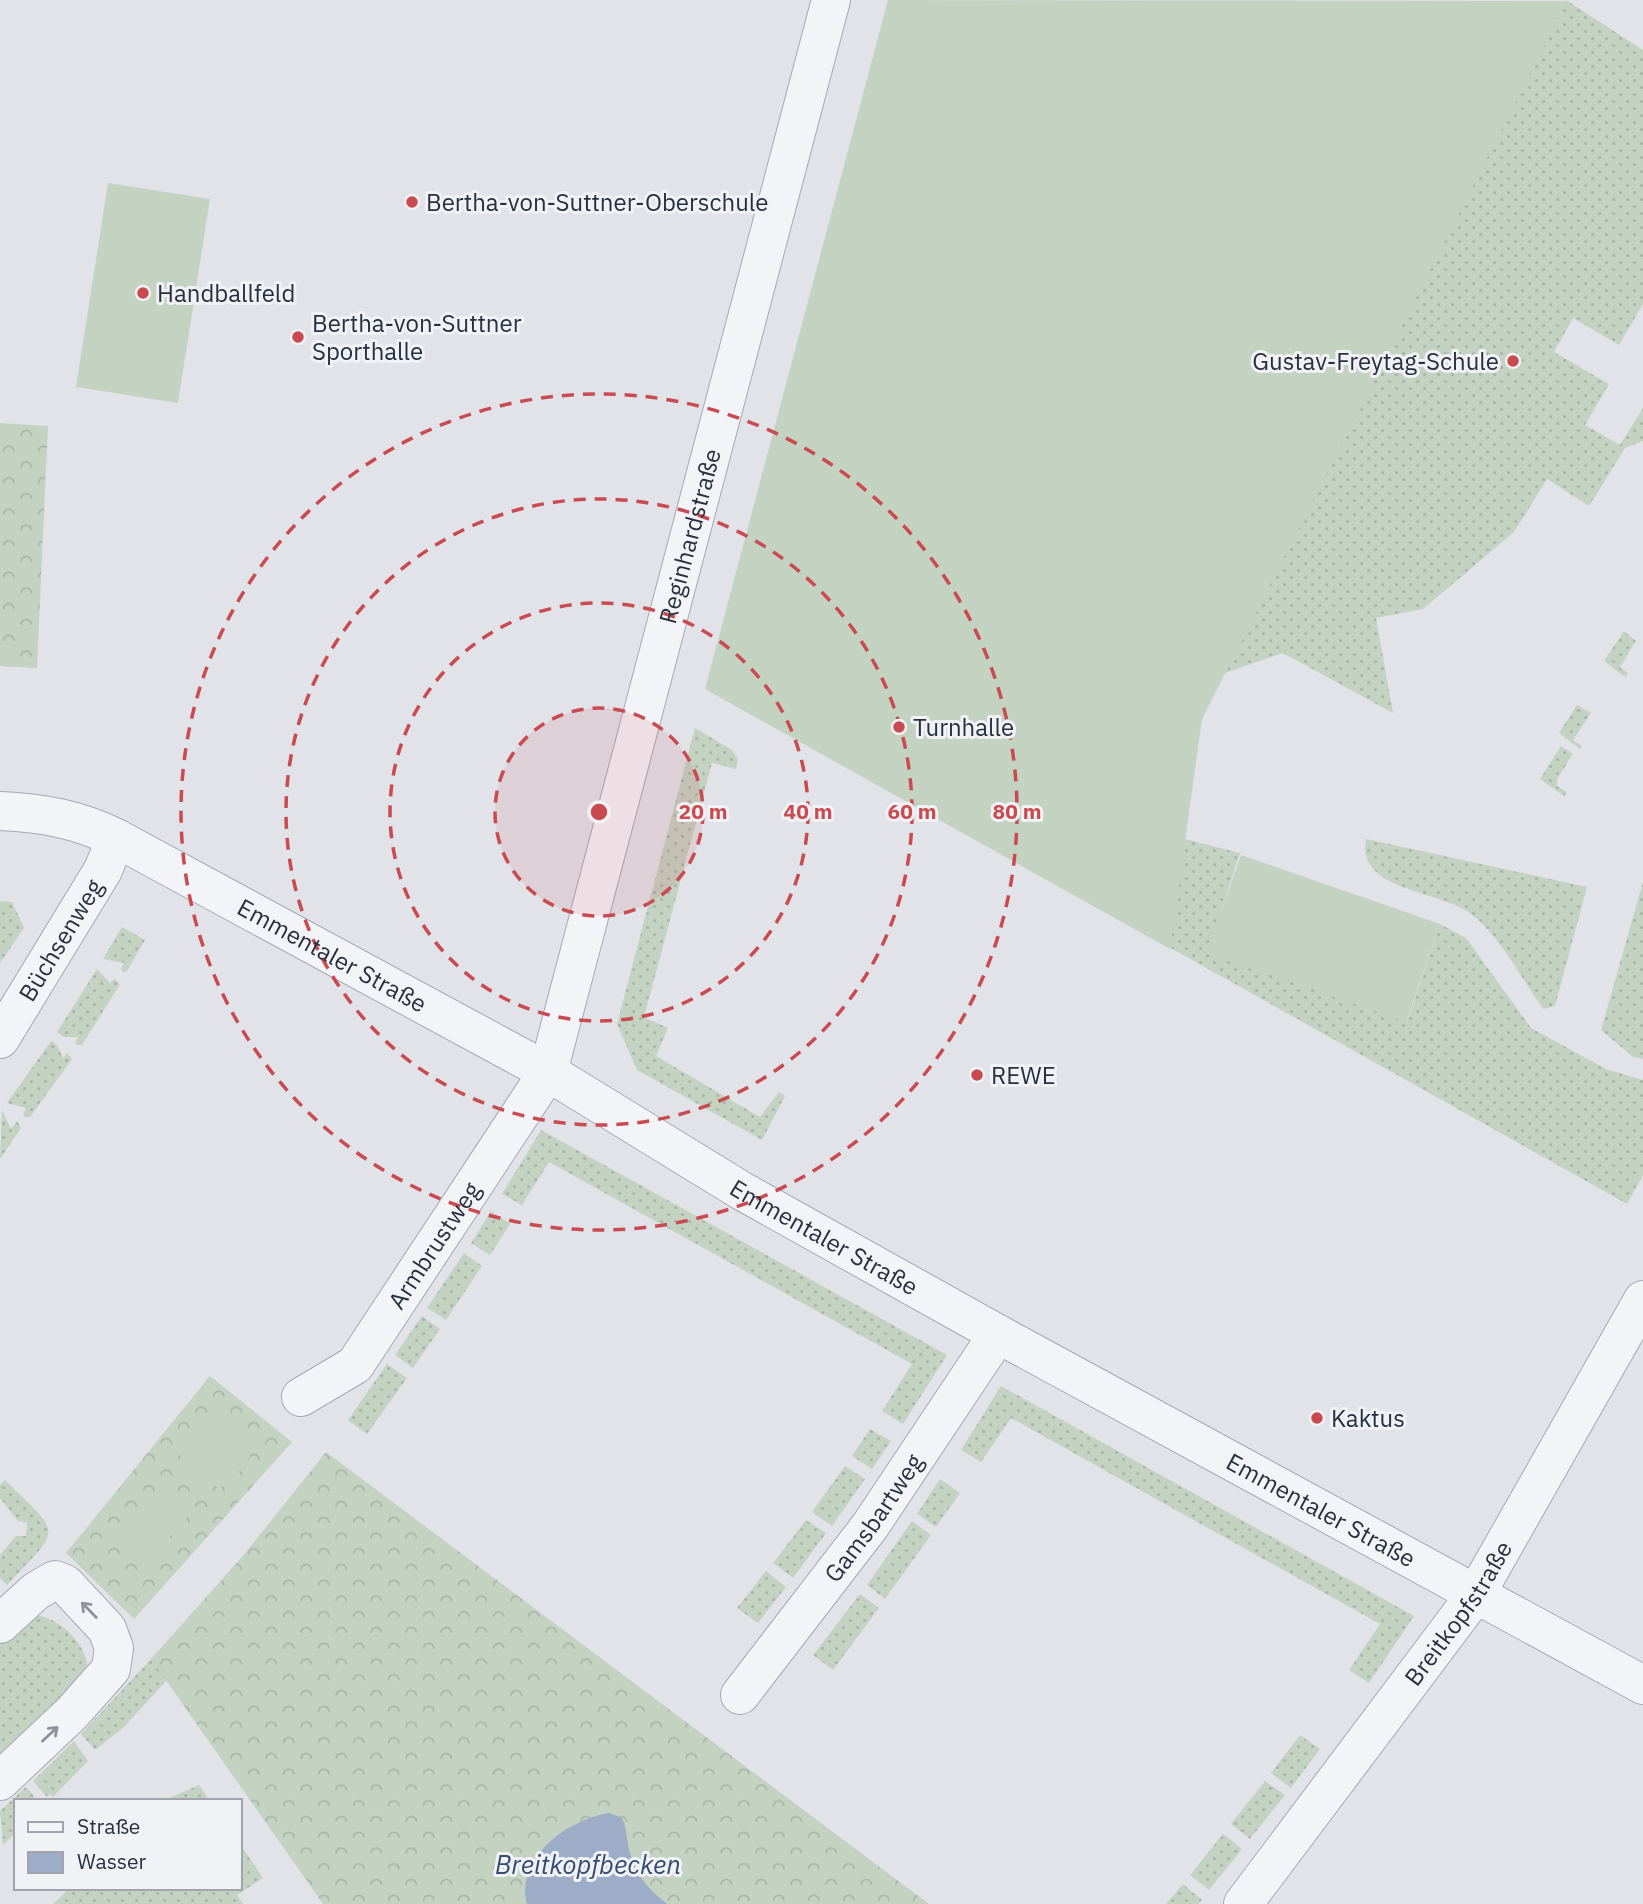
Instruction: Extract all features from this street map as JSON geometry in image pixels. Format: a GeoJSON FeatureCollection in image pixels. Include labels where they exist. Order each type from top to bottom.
{"type":"FeatureCollection","features":[{"type":"Feature","properties":{"kind":"street","name":"Reginhardstraße"},"geometry":{"type":"LineString","coordinates":[[548,1072],[831,0]]}},
{"type":"Feature","properties":{"kind":"street","name":"Emmentaler Straße"},"geometry":{"type":"LineString","coordinates":[[0,811],[42,813],[91,825],[116,838],[548,1072],[742,1191],[998,1334],[1643,1685]]}},
{"type":"Feature","properties":{"kind":"street","name":"Büchsenweg"},"geometry":{"type":"LineString","coordinates":[[0,1039],[103,870],[116,838]]}},
{"type":"Feature","properties":{"kind":"street","name":"Armbrustweg"},"geometry":{"type":"LineString","coordinates":[[301,1397],[355,1365],[548,1072]]}},
{"type":"Feature","properties":{"kind":"street","name":"Breitkopfstraße"},"geometry":{"type":"LineString","coordinates":[[1243,1904],[1476,1594],[1643,1300]]}},
{"type":"Feature","properties":{"kind":"street","name":"Gamsbartweg"},"geometry":{"type":"LineString","coordinates":[[740,1695],[870,1526],[998,1334]]}},
{"type":"Feature","properties":{"kind":"street"},"geometry":{"type":"LineString","coordinates":[[0,1624],[36,1591],[55,1580],[65,1584],[107,1629],[114,1648],[111,1669],[72,1713],[0,1781]]}},
{"type":"Feature","properties":{"kind":"green space"},"geometry":{"type":"Polygon","coordinates":[[[888,0],[1567,1],[1202,719],[1170,949],[705,689],[888,0]]]}},
{"type":"Feature","properties":{"kind":"green space"},"geometry":{"type":"Polygon","coordinates":[[[1566,0],[1643,50],[1643,304],[1619,345],[1573,318],[1554,352],[1609,384],[1585,425],[1620,445],[1643,408],[1643,441],[1625,448],[1589,506],[1547,479],[1514,532],[1423,609],[1376,618],[1393,713],[1283,653],[1225,673],[1566,0]]]}},
{"type":"Feature","properties":{"kind":"green space","name":"Handballfeld"},"geometry":{"type":"Polygon","coordinates":[[[108,183],[210,199],[178,403],[76,387],[108,183]]]}},
{"type":"Feature","properties":{"kind":"green space"},"geometry":{"type":"Polygon","coordinates":[[[0,423],[48,426],[37,668],[0,666],[0,423]]]}},
{"type":"Feature","properties":{"kind":"green space"},"geometry":{"type":"Polygon","coordinates":[[[1624,631],[1636,641],[1620,667],[1628,673],[1625,677],[1604,661],[1624,631]]]}},
{"type":"Feature","properties":{"kind":"green space"},"geometry":{"type":"Polygon","coordinates":[[[1577,705],[1591,713],[1573,740],[1582,746],[1580,749],[1559,733],[1577,705]]]}},
{"type":"Feature","properties":{"kind":"green space"},"geometry":{"type":"Polygon","coordinates":[[[695,728],[732,750],[738,759],[736,769],[712,763],[644,1017],[668,1028],[656,1056],[760,1117],[779,1092],[785,1096],[762,1140],[637,1070],[617,1024],[695,728]]]}},
{"type":"Feature","properties":{"kind":"green space"},"geometry":{"type":"Polygon","coordinates":[[[1561,746],[1573,754],[1557,779],[1557,786],[1567,792],[1564,796],[1540,779],[1561,746]]]}},
{"type":"Feature","properties":{"kind":"green space"},"geometry":{"type":"Polygon","coordinates":[[[1161,833],[1240,853],[1208,952],[1407,1021],[1440,924],[1466,938],[1531,1028],[1606,1069],[1643,1080],[1643,1175],[1627,1204],[1094,905],[1161,833]]]}},
{"type":"Feature","properties":{"kind":"green space"},"geometry":{"type":"Polygon","coordinates":[[[1366,839],[1587,887],[1555,1006],[1543,1009],[1492,934],[1471,914],[1457,906],[1387,880],[1374,870],[1366,856],[1366,839]]]}},
{"type":"Feature","properties":{"kind":"green space"},"geometry":{"type":"Polygon","coordinates":[[[1241,855],[1440,924],[1406,1022],[1207,952],[1241,855]]]}},
{"type":"Feature","properties":{"kind":"green space"},"geometry":{"type":"Polygon","coordinates":[[[1643,882],[1643,1059],[1633,1057],[1601,1030],[1643,882]]]}},
{"type":"Feature","properties":{"kind":"green space"},"geometry":{"type":"Polygon","coordinates":[[[0,901],[12,902],[24,928],[0,963],[0,901]]]}},
{"type":"Feature","properties":{"kind":"green space"},"geometry":{"type":"Polygon","coordinates":[[[122,927],[145,940],[127,971],[123,972],[121,969],[124,963],[103,959],[122,927]]]}},
{"type":"Feature","properties":{"kind":"green space"},"geometry":{"type":"Polygon","coordinates":[[[97,969],[110,983],[114,979],[120,984],[82,1045],[77,1045],[75,1043],[78,1037],[64,1037],[57,1032],[97,969]]]}},
{"type":"Feature","properties":{"kind":"green space"},"geometry":{"type":"Polygon","coordinates":[[[51,1041],[57,1045],[63,1058],[67,1053],[72,1059],[30,1117],[26,1117],[23,1114],[26,1108],[7,1103],[51,1041]]]}},
{"type":"Feature","properties":{"kind":"green space"},"geometry":{"type":"Polygon","coordinates":[[[2,1110],[11,1129],[17,1121],[21,1128],[0,1159],[2,1110]]]}},
{"type":"Feature","properties":{"kind":"green space"},"geometry":{"type":"Polygon","coordinates":[[[541,1130],[947,1355],[903,1424],[882,1411],[912,1364],[549,1162],[522,1205],[502,1194],[541,1130]]]}},
{"type":"Feature","properties":{"kind":"green space"},"geometry":{"type":"Polygon","coordinates":[[[491,1211],[510,1224],[490,1255],[471,1243],[491,1211]]]}},
{"type":"Feature","properties":{"kind":"green space"},"geometry":{"type":"Polygon","coordinates":[[[464,1253],[482,1266],[446,1320],[427,1308],[464,1253]]]}},
{"type":"Feature","properties":{"kind":"green space"},"geometry":{"type":"Polygon","coordinates":[[[422,1316],[440,1329],[413,1368],[395,1355],[422,1316]]]}},
{"type":"Feature","properties":{"kind":"green space"},"geometry":{"type":"Polygon","coordinates":[[[387,1364],[407,1378],[367,1434],[348,1420],[387,1364]]]}},
{"type":"Feature","properties":{"kind":"green space"},"geometry":{"type":"Polygon","coordinates":[[[210,1376],[292,1442],[134,1619],[66,1553],[210,1376]]]}},
{"type":"Feature","properties":{"kind":"green space"},"geometry":{"type":"Polygon","coordinates":[[[1001,1386],[1414,1616],[1369,1683],[1349,1670],[1380,1624],[1011,1418],[981,1462],[961,1450],[1001,1386]]]}},
{"type":"Feature","properties":{"kind":"green space"},"geometry":{"type":"Polygon","coordinates":[[[215,1412],[245,1429],[253,1450],[244,1467],[220,1488],[193,1477],[178,1452],[204,1416],[215,1412]]]}},
{"type":"Feature","properties":{"kind":"green space"},"geometry":{"type":"Polygon","coordinates":[[[870,1429],[891,1441],[872,1469],[852,1456],[870,1429]]]}},
{"type":"Feature","properties":{"kind":"green space"},"geometry":{"type":"Polygon","coordinates":[[[326,1452],[929,1904],[323,1904],[151,1659],[242,1557],[326,1452]]]}},
{"type":"Feature","properties":{"kind":"green space"},"geometry":{"type":"Polygon","coordinates":[[[845,1466],[865,1479],[832,1526],[812,1512],[845,1466]]]}},
{"type":"Feature","properties":{"kind":"green space"},"geometry":{"type":"Polygon","coordinates":[[[940,1479],[960,1493],[936,1527],[917,1514],[940,1479]]]}},
{"type":"Feature","properties":{"kind":"green space"},"geometry":{"type":"Polygon","coordinates":[[[5,1480],[38,1512],[46,1523],[48,1532],[46,1541],[38,1552],[7,1585],[0,1578],[0,1555],[16,1536],[26,1536],[27,1522],[18,1521],[0,1498],[0,1485],[5,1480]]]}},
{"type":"Feature","properties":{"kind":"green space"},"geometry":{"type":"Polygon","coordinates":[[[165,1480],[196,1507],[141,1569],[111,1543],[165,1480]]]}},
{"type":"Feature","properties":{"kind":"green space"},"geometry":{"type":"Polygon","coordinates":[[[806,1520],[826,1533],[793,1578],[773,1563],[806,1520]]]}},
{"type":"Feature","properties":{"kind":"green space"},"geometry":{"type":"Polygon","coordinates":[[[912,1521],[931,1535],[885,1599],[867,1585],[912,1521]]]}},
{"type":"Feature","properties":{"kind":"green space"},"geometry":{"type":"Polygon","coordinates":[[[766,1571],[786,1587],[758,1623],[737,1608],[766,1571]]]}},
{"type":"Feature","properties":{"kind":"green space"},"geometry":{"type":"Polygon","coordinates":[[[860,1594],[879,1608],[833,1670],[813,1655],[860,1594]]]}},
{"type":"Feature","properties":{"kind":"green space"},"geometry":{"type":"Polygon","coordinates":[[[33,1615],[53,1621],[71,1635],[84,1654],[88,1674],[0,1764],[0,1637],[33,1615]]]}},
{"type":"Feature","properties":{"kind":"green space"},"geometry":{"type":"Polygon","coordinates":[[[151,1659],[167,1680],[124,1727],[95,1750],[81,1734],[151,1659]]]}},
{"type":"Feature","properties":{"kind":"green space"},"geometry":{"type":"Polygon","coordinates":[[[1300,1735],[1320,1749],[1291,1788],[1271,1773],[1300,1735]]]}},
{"type":"Feature","properties":{"kind":"green space"},"geometry":{"type":"Polygon","coordinates":[[[74,1741],[88,1761],[53,1797],[50,1794],[47,1797],[33,1781],[74,1741]]]}},
{"type":"Feature","properties":{"kind":"green space"},"geometry":{"type":"Polygon","coordinates":[[[1265,1781],[1285,1795],[1250,1839],[1231,1824],[1265,1781]]]}},
{"type":"Feature","properties":{"kind":"green space"},"geometry":{"type":"Polygon","coordinates":[[[199,1785],[209,1799],[167,1799],[199,1785]]]}},
{"type":"Feature","properties":{"kind":"green space"},"geometry":{"type":"Polygon","coordinates":[[[26,1787],[36,1799],[14,1799],[14,1834],[3,1845],[0,1811],[26,1787]]]}},
{"type":"Feature","properties":{"kind":"green space"},"geometry":{"type":"Polygon","coordinates":[[[1223,1834],[1242,1849],[1209,1890],[1190,1875],[1223,1834]]]}},
{"type":"Feature","properties":{"kind":"green space"},"geometry":{"type":"Polygon","coordinates":[[[242,1847],[263,1878],[237,1895],[243,1904],[53,1904],[68,1890],[242,1890],[242,1847]]]}},
{"type":"Feature","properties":{"kind":"green space"},"geometry":{"type":"Polygon","coordinates":[[[1183,1884],[1202,1900],[1198,1904],[1166,1904],[1183,1884]]]}},
{"type":"Feature","properties":{"kind":"water","name":"Breitkopfbecken"},"geometry":{"type":"Polygon","coordinates":[[[609,1813],[622,1818],[629,1851],[637,1870],[650,1888],[667,1904],[527,1904],[525,1887],[529,1871],[548,1843],[578,1823],[609,1813]]]}},
{"type":"Feature","properties":{"kind":"place","name":"Bertha-von-Suttner-Oberschule"},"geometry":{"type":"Point","coordinates":[412,202]}},
{"type":"Feature","properties":{"kind":"place","name":"Handballfeld"},"geometry":{"type":"Point","coordinates":[143,293]}},
{"type":"Feature","properties":{"kind":"place","name":"Bertha-von-Suttner Sporthalle"},"geometry":{"type":"Point","coordinates":[298,337]}},
{"type":"Feature","properties":{"kind":"place","name":"Gustav-Freytag-Schule"},"geometry":{"type":"Point","coordinates":[1513,361]}},
{"type":"Feature","properties":{"kind":"place","name":"Turnhalle"},"geometry":{"type":"Point","coordinates":[899,727]}},
{"type":"Feature","properties":{"kind":"place","name":"REWE"},"geometry":{"type":"Point","coordinates":[977,1075]}},
{"type":"Feature","properties":{"kind":"place","name":"Kaktus"},"geometry":{"type":"Point","coordinates":[1317,1418]}}]}
